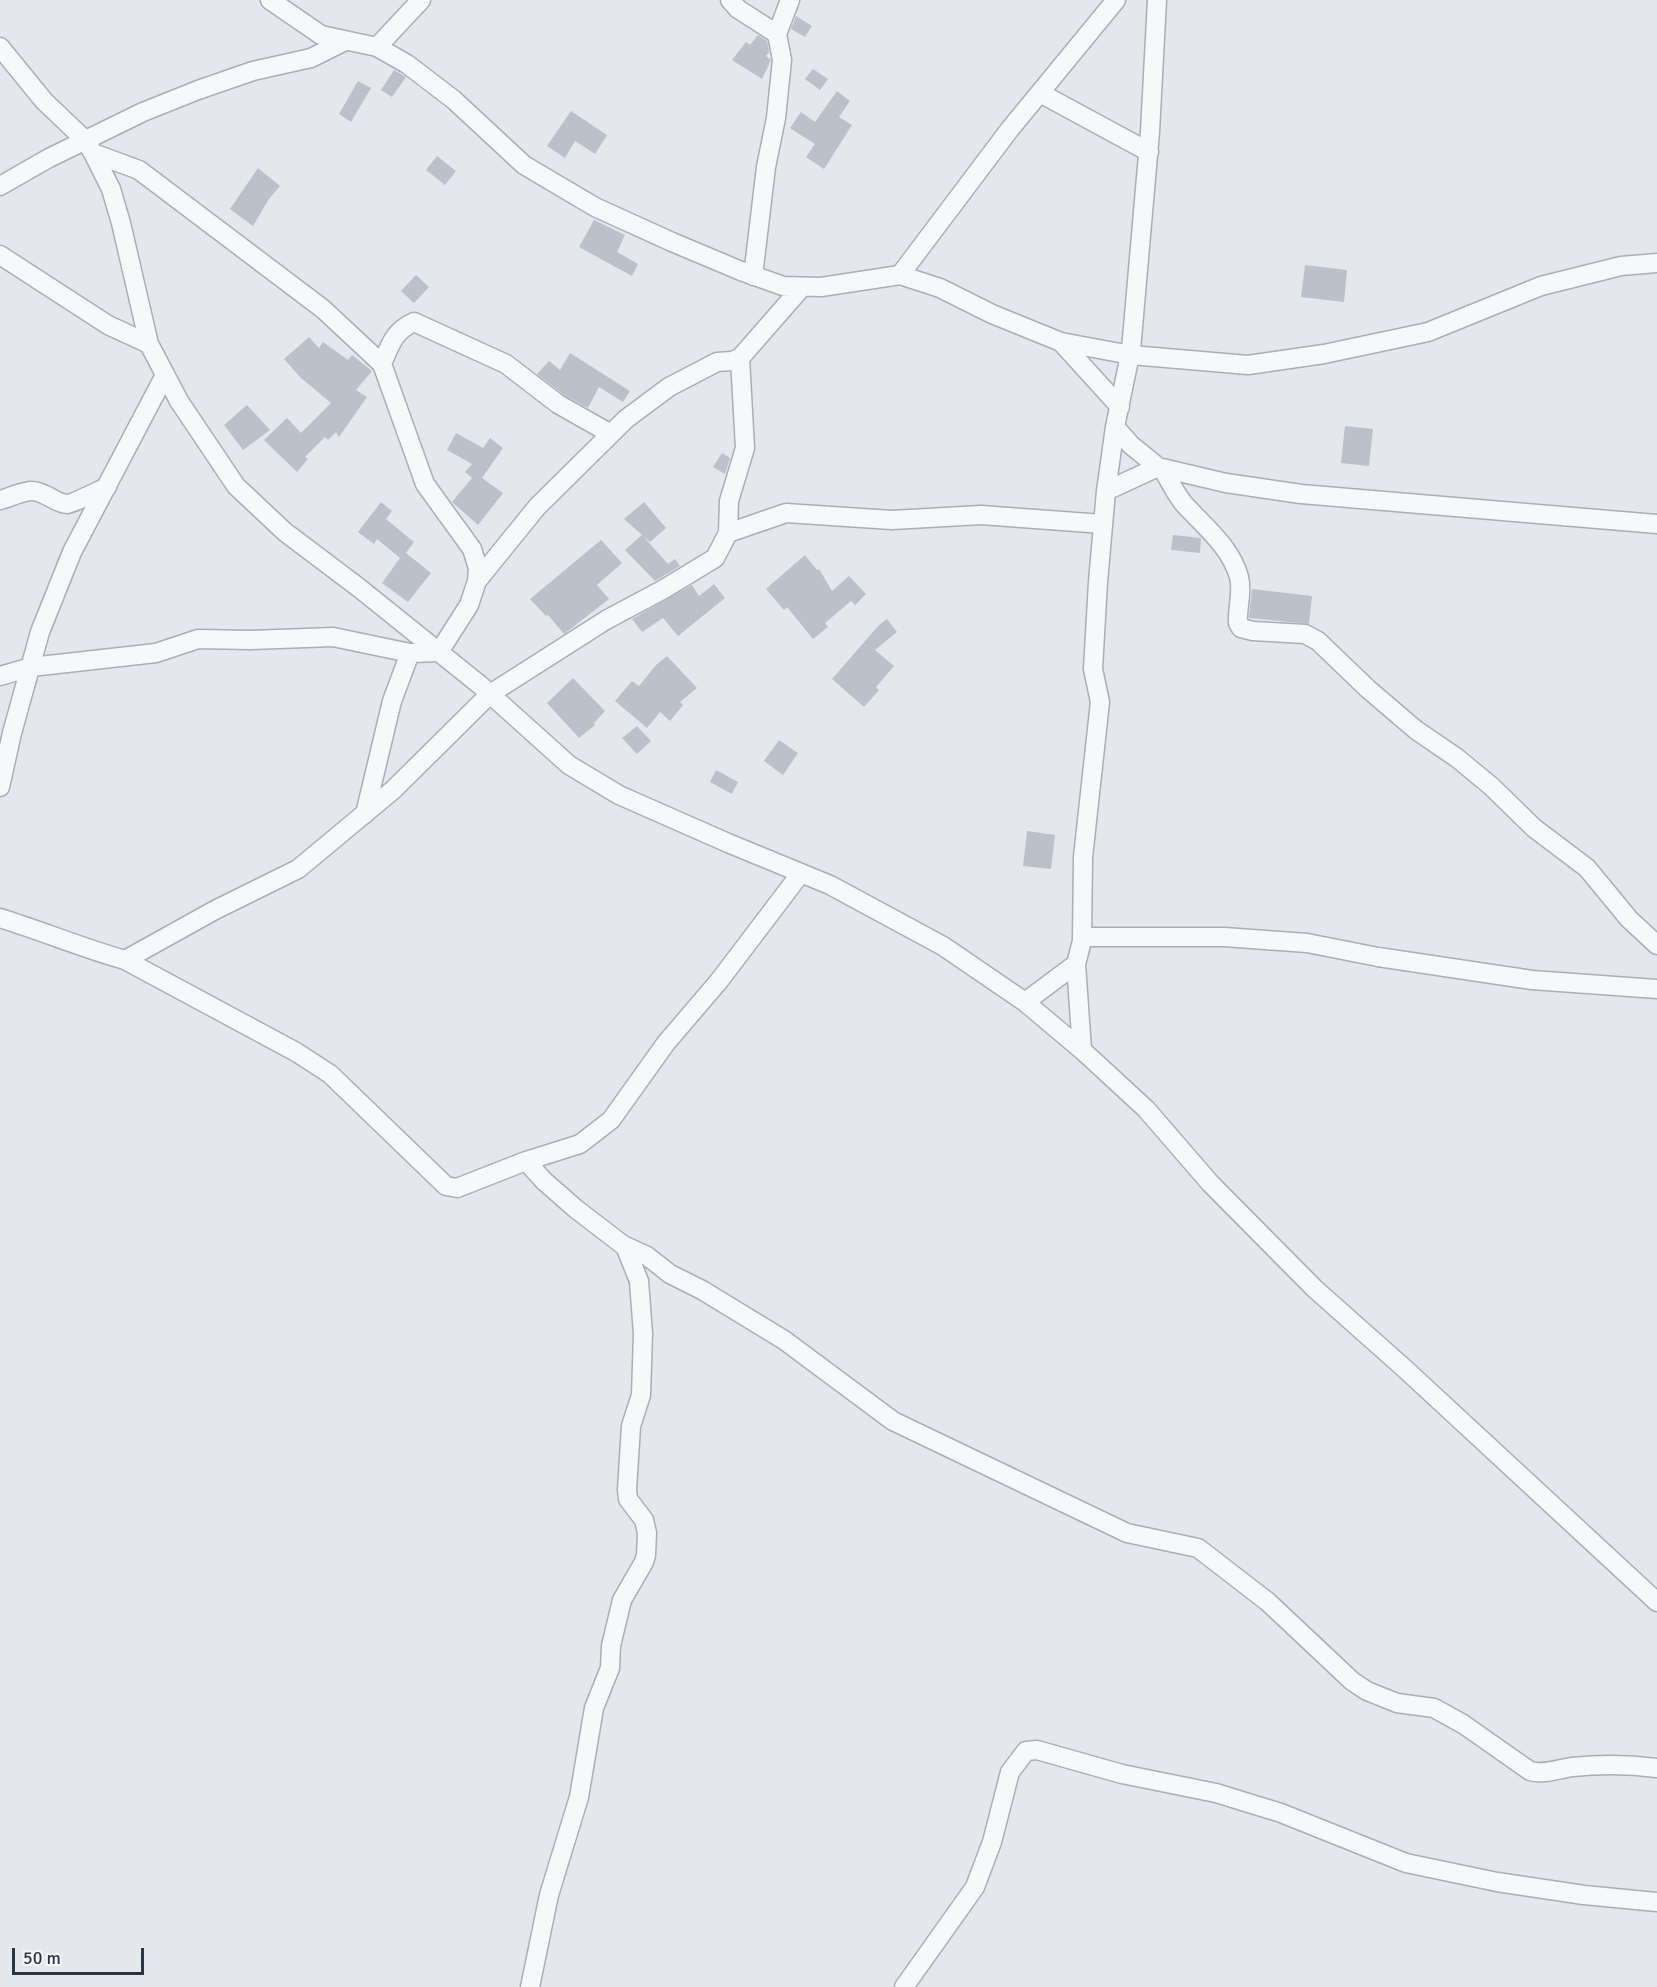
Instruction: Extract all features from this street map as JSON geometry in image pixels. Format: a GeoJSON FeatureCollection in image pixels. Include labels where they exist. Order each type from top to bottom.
{"type":"FeatureCollection","features":[{"type":"Feature","properties":{"kind":"street"},"geometry":{"type":"LineString","coordinates":[[270,0],[321,34],[377,47],[407,64],[454,100],[524,165],[595,207],[672,242],[783,286],[821,287],[900,275],[939,288],[992,315],[1061,342],[1131,355],[1248,365],[1324,354],[1428,332],[1540,286],[1621,266],[1657,263]]}},
{"type":"Feature","properties":{"kind":"street"},"geometry":{"type":"LineString","coordinates":[[377,47],[421,0]]}},
{"type":"Feature","properties":{"kind":"street"},"geometry":{"type":"LineString","coordinates":[[730,0],[738,9],[777,34]]}},
{"type":"Feature","properties":{"kind":"street"},"geometry":{"type":"LineString","coordinates":[[753,276],[782,60],[777,34],[790,0]]}},
{"type":"Feature","properties":{"kind":"street"},"geometry":{"type":"LineString","coordinates":[[900,275],[1010,129],[1116,0]]}},
{"type":"Feature","properties":{"kind":"street"},"geometry":{"type":"LineString","coordinates":[[1082,1050],[1076,964],[1082,937],[1083,858],[1100,702],[1093,669],[1103,524],[1115,427],[1131,355],[1149,152],[1157,0]]}},
{"type":"Feature","properties":{"kind":"street"},"geometry":{"type":"LineString","coordinates":[[0,186],[89,146],[143,112],[254,71],[311,58],[345,41]]}},
{"type":"Feature","properties":{"kind":"street"},"geometry":{"type":"LineString","coordinates":[[0,47],[44,101],[89,146],[111,189],[149,344],[179,401],[236,486],[285,532],[358,587],[490,693],[569,765],[619,795],[830,885],[943,946],[1025,1002],[1082,1050],[1146,1109],[1210,1183],[1315,1289],[1657,1602]]}},
{"type":"Feature","properties":{"kind":"street"},"geometry":{"type":"LineString","coordinates":[[1040,93],[1149,152]]}},
{"type":"Feature","properties":{"kind":"street"},"geometry":{"type":"LineString","coordinates":[[89,146],[139,170],[323,309],[382,364],[425,484],[472,549],[478,568],[470,605],[439,652]]}},
{"type":"Feature","properties":{"kind":"street"},"geometry":{"type":"LineString","coordinates":[[0,255],[108,325],[149,344]]}},
{"type":"Feature","properties":{"kind":"street"},"geometry":{"type":"LineString","coordinates":[[477,581],[537,507],[611,434],[669,387],[717,362],[740,358],[802,287]]}},
{"type":"Feature","properties":{"kind":"street"},"geometry":{"type":"LineString","coordinates":[[382,364],[393,337],[403,327],[414,322],[506,364],[558,404],[611,434]]}},
{"type":"Feature","properties":{"kind":"street"},"geometry":{"type":"LineString","coordinates":[[1061,342],[1120,407]]}},
{"type":"Feature","properties":{"kind":"street"},"geometry":{"type":"LineString","coordinates":[[124,960],[215,910],[298,869],[393,790],[490,693],[606,620],[715,558],[728,533],[729,501],[744,448],[740,358]]}},
{"type":"Feature","properties":{"kind":"street"},"geometry":{"type":"LineString","coordinates":[[0,787],[12,733],[40,632],[72,552],[165,375]]}},
{"type":"Feature","properties":{"kind":"street"},"geometry":{"type":"LineString","coordinates":[[1115,427],[1131,445],[1160,468],[1182,502],[1216,536],[1239,578],[1241,595],[1238,623],[1241,628],[1253,631],[1305,634],[1318,641],[1368,689],[1416,730],[1457,758],[1491,786],[1534,828],[1587,868],[1629,919],[1657,945]]}},
{"type":"Feature","properties":{"kind":"street"},"geometry":{"type":"LineString","coordinates":[[1106,491],[1160,468],[1226,483],[1301,494],[1657,524]]}},
{"type":"Feature","properties":{"kind":"street"},"geometry":{"type":"LineString","coordinates":[[0,500],[32,491],[65,504],[107,487]]}},
{"type":"Feature","properties":{"kind":"street"},"geometry":{"type":"LineString","coordinates":[[728,533],[786,513],[892,520],[981,515],[1103,524]]}},
{"type":"Feature","properties":{"kind":"street"},"geometry":{"type":"LineString","coordinates":[[0,676],[30,667],[156,653],[198,639],[333,637],[410,653],[439,652]]}},
{"type":"Feature","properties":{"kind":"street"},"geometry":{"type":"LineString","coordinates":[[365,814],[392,701],[410,653]]}},
{"type":"Feature","properties":{"kind":"street"},"geometry":{"type":"LineString","coordinates":[[0,918],[124,960],[296,1052],[330,1074],[446,1186],[457,1188],[526,1161],[580,1144],[610,1120],[666,1042],[713,989],[801,873]]}},
{"type":"Feature","properties":{"kind":"street"},"geometry":{"type":"LineString","coordinates":[[1082,937],[1224,937],[1307,943],[1378,957],[1532,980],[1657,989]]}},
{"type":"Feature","properties":{"kind":"street"},"geometry":{"type":"LineString","coordinates":[[1025,1002],[1076,964]]}},
{"type":"Feature","properties":{"kind":"street"},"geometry":{"type":"LineString","coordinates":[[526,1161],[544,1181],[576,1209],[625,1246],[647,1256],[670,1274],[702,1290],[784,1340],[893,1421],[1127,1533],[1198,1548],[1268,1602],[1352,1681],[1367,1690],[1397,1703],[1434,1708],[1463,1724],[1530,1771],[1538,1773],[1570,1767],[1620,1764],[1657,1768]]}},
{"type":"Feature","properties":{"kind":"street"},"geometry":{"type":"LineString","coordinates":[[530,1987],[549,1895],[579,1797],[594,1708],[610,1668],[611,1646],[622,1600],[646,1555],[644,1520],[628,1499],[627,1490],[631,1426],[641,1395],[643,1334],[639,1281],[625,1246]]}},
{"type":"Feature","properties":{"kind":"street"},"geometry":{"type":"LineString","coordinates":[[904,1987],[975,1887],[992,1842],[1011,1772],[1026,1751],[1037,1750],[1122,1774],[1227,1796],[1281,1813],[1406,1863],[1497,1882],[1584,1895],[1657,1902]]}},
{"type":"Feature","properties":{"kind":"building"},"geometry":{"type":"Polygon","coordinates":[[[796,16],[812,26],[805,37],[791,29],[796,16]]]}},
{"type":"Feature","properties":{"kind":"building"},"geometry":{"type":"Polygon","coordinates":[[[758,35],[767,41],[769,52],[766,56],[771,60],[762,79],[732,60],[746,42],[750,45],[758,35]]]}},
{"type":"Feature","properties":{"kind":"building"},"geometry":{"type":"Polygon","coordinates":[[[813,69],[828,79],[820,90],[805,79],[813,69]]]}},
{"type":"Feature","properties":{"kind":"building"},"geometry":{"type":"Polygon","coordinates":[[[394,70],[406,77],[392,97],[381,90],[394,70]]]}},
{"type":"Feature","properties":{"kind":"building"},"geometry":{"type":"Polygon","coordinates":[[[358,81],[371,88],[351,122],[339,114],[358,81]]]}},
{"type":"Feature","properties":{"kind":"building"},"geometry":{"type":"Polygon","coordinates":[[[837,91],[850,101],[839,117],[852,125],[824,169],[806,157],[815,144],[790,128],[801,112],[815,122],[837,91]]]}},
{"type":"Feature","properties":{"kind":"building"},"geometry":{"type":"Polygon","coordinates":[[[571,111],[607,135],[595,154],[575,141],[565,158],[547,146],[571,111]]]}},
{"type":"Feature","properties":{"kind":"building"},"geometry":{"type":"Polygon","coordinates":[[[437,156],[456,171],[445,185],[426,170],[437,156]]]}},
{"type":"Feature","properties":{"kind":"building"},"geometry":{"type":"Polygon","coordinates":[[[258,168],[280,186],[269,199],[253,226],[230,209],[258,168]]]}},
{"type":"Feature","properties":{"kind":"building"},"geometry":{"type":"Polygon","coordinates":[[[594,220],[625,235],[617,252],[638,264],[632,276],[579,247],[594,220]]]}},
{"type":"Feature","properties":{"kind":"building"},"geometry":{"type":"Polygon","coordinates":[[[1305,265],[1347,270],[1344,302],[1301,297],[1305,265]]]}},
{"type":"Feature","properties":{"kind":"building"},"geometry":{"type":"Polygon","coordinates":[[[416,275],[429,287],[414,303],[401,291],[416,275]]]}},
{"type":"Feature","properties":{"kind":"building"},"geometry":{"type":"Polygon","coordinates":[[[309,337],[319,348],[323,342],[348,360],[352,355],[372,371],[356,390],[367,397],[339,437],[336,432],[328,440],[325,437],[305,457],[308,459],[297,472],[264,440],[287,418],[301,433],[331,403],[301,378],[284,359],[309,337]]]}},
{"type":"Feature","properties":{"kind":"building"},"geometry":{"type":"Polygon","coordinates":[[[570,353],[630,391],[623,402],[599,387],[588,408],[564,395],[537,374],[549,361],[560,370],[570,353]]]}},
{"type":"Feature","properties":{"kind":"building"},"geometry":{"type":"Polygon","coordinates":[[[247,405],[270,430],[243,450],[224,425],[247,405]]]}},
{"type":"Feature","properties":{"kind":"building"},"geometry":{"type":"Polygon","coordinates":[[[1345,426],[1373,429],[1369,466],[1341,463],[1345,426]]]}},
{"type":"Feature","properties":{"kind":"building"},"geometry":{"type":"Polygon","coordinates":[[[456,433],[483,448],[490,438],[503,448],[482,478],[503,493],[478,525],[452,502],[472,478],[465,472],[472,464],[447,450],[456,433]]]}},
{"type":"Feature","properties":{"kind":"building"},"geometry":{"type":"Polygon","coordinates":[[[722,453],[730,458],[725,474],[713,467],[722,453]]]}},
{"type":"Feature","properties":{"kind":"building"},"geometry":{"type":"Polygon","coordinates":[[[381,502],[392,511],[386,519],[414,542],[406,553],[431,573],[408,602],[382,583],[400,558],[377,539],[374,544],[358,532],[381,502]]]}},
{"type":"Feature","properties":{"kind":"building"},"geometry":{"type":"Polygon","coordinates":[[[644,502],[666,528],[650,542],[643,536],[668,564],[675,559],[680,566],[655,581],[625,550],[642,535],[624,519],[644,502]]]}},
{"type":"Feature","properties":{"kind":"building"},"geometry":{"type":"Polygon","coordinates":[[[1173,535],[1201,538],[1200,553],[1171,550],[1173,535]]]}},
{"type":"Feature","properties":{"kind":"building"},"geometry":{"type":"Polygon","coordinates":[[[601,540],[622,563],[597,585],[609,599],[564,634],[530,599],[601,540]]]}},
{"type":"Feature","properties":{"kind":"building"},"geometry":{"type":"Polygon","coordinates":[[[805,555],[817,570],[819,569],[832,591],[849,576],[866,594],[855,605],[851,601],[825,623],[828,627],[813,639],[787,607],[784,610],[766,589],[805,555]]]}},
{"type":"Feature","properties":{"kind":"building"},"geometry":{"type":"Polygon","coordinates":[[[714,584],[725,598],[678,636],[663,618],[642,632],[632,619],[692,585],[699,596],[714,584]]]}},
{"type":"Feature","properties":{"kind":"building"},"geometry":{"type":"Polygon","coordinates":[[[1252,589],[1312,596],[1309,624],[1249,618],[1252,589]]]}},
{"type":"Feature","properties":{"kind":"building"},"geometry":{"type":"Polygon","coordinates":[[[887,619],[897,632],[875,650],[894,666],[876,687],[879,690],[864,707],[832,679],[879,625],[887,619]]]}},
{"type":"Feature","properties":{"kind":"building"},"geometry":{"type":"Polygon","coordinates":[[[667,656],[697,688],[680,702],[683,705],[670,721],[660,712],[647,728],[615,701],[632,681],[639,686],[656,665],[667,656]]]}},
{"type":"Feature","properties":{"kind":"building"},"geometry":{"type":"Polygon","coordinates":[[[573,678],[605,711],[594,723],[595,725],[579,738],[547,703],[573,678]]]}},
{"type":"Feature","properties":{"kind":"building"},"geometry":{"type":"Polygon","coordinates":[[[637,726],[651,741],[637,754],[622,738],[637,726]]]}},
{"type":"Feature","properties":{"kind":"building"},"geometry":{"type":"Polygon","coordinates":[[[779,740],[798,753],[783,775],[764,761],[779,740]]]}},
{"type":"Feature","properties":{"kind":"building"},"geometry":{"type":"Polygon","coordinates":[[[716,770],[738,782],[732,794],[710,782],[716,770]]]}},
{"type":"Feature","properties":{"kind":"building"},"geometry":{"type":"Polygon","coordinates":[[[1027,831],[1055,835],[1051,869],[1023,866],[1027,831]]]}}]}
